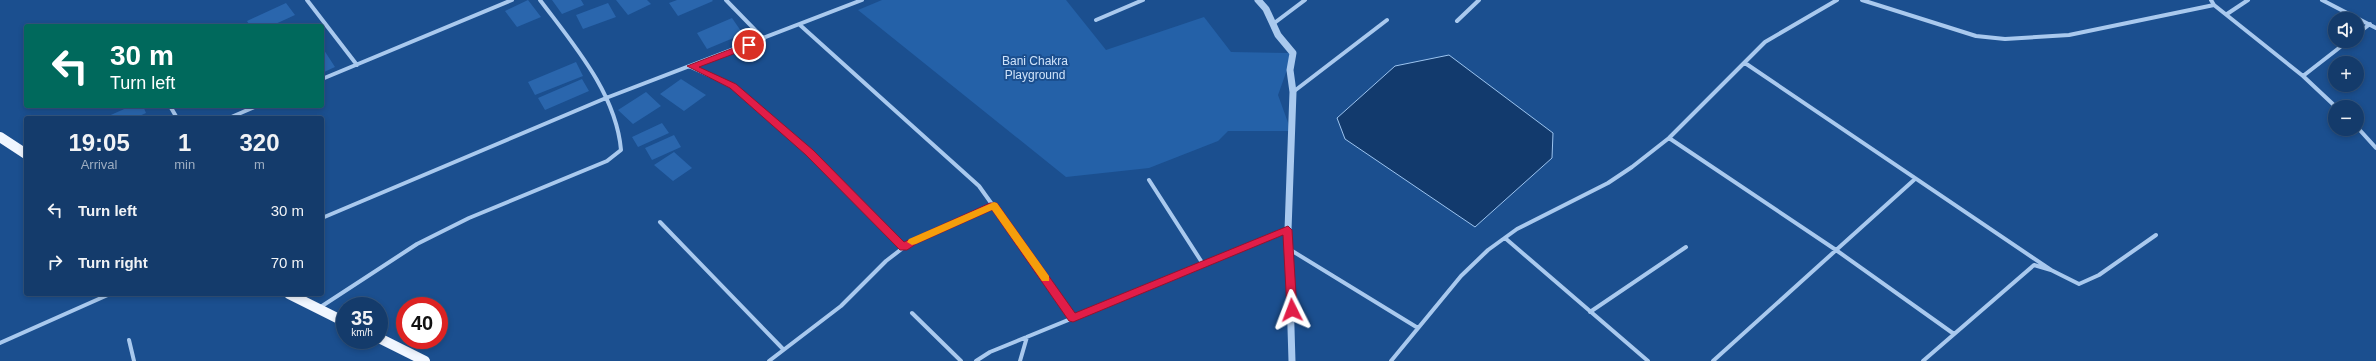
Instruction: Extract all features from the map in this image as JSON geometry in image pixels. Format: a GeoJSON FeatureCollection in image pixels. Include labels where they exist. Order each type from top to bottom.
{"type":"FeatureCollection","features":[{"type":"Feature","properties":{"kind":"main road"},"geometry":{"type":"LineString","coordinates":[[0,137],[24,153]]}},
{"type":"Feature","properties":{"kind":"main road"},"geometry":{"type":"LineString","coordinates":[[293,296],[336,318]]}},
{"type":"Feature","properties":{"kind":"main road"},"geometry":{"type":"LineString","coordinates":[[388,342],[425,361]]}},
{"type":"Feature","properties":{"kind":"street"},"geometry":{"type":"LineString","coordinates":[[307,0],[357,65]]}},
{"type":"Feature","properties":{"kind":"street"},"geometry":{"type":"LineString","coordinates":[[324,78],[512,0]]}},
{"type":"Feature","properties":{"kind":"street"},"geometry":{"type":"LineString","coordinates":[[319,309],[417,244],[469,218],[615,156],[621,150],[622,140],[606,98],[586,64],[540,0]]}},
{"type":"Feature","properties":{"kind":"street"},"geometry":{"type":"LineString","coordinates":[[726,0],[764,39]]}},
{"type":"Feature","properties":{"kind":"street"},"geometry":{"type":"LineString","coordinates":[[324,217],[606,98],[764,39],[862,0]]}},
{"type":"Feature","properties":{"kind":"street"},"geometry":{"type":"LineString","coordinates":[[1096,20],[1143,0]]}},
{"type":"Feature","properties":{"kind":"street"},"geometry":{"type":"LineString","coordinates":[[1258,0],[1266,8],[1278,35],[1293,53],[1290,70],[1294,92],[1288,230],[1293,341],[1292,361]]}},
{"type":"Feature","properties":{"kind":"street"},"geometry":{"type":"LineString","coordinates":[[1273,24],[1305,0]]}},
{"type":"Feature","properties":{"kind":"street"},"geometry":{"type":"LineString","coordinates":[[1457,21],[1479,0]]}},
{"type":"Feature","properties":{"kind":"street"},"geometry":{"type":"LineString","coordinates":[[1391,361],[1461,276],[1488,250],[1517,229],[1608,182],[1669,138],[1765,42],[1837,0]]}},
{"type":"Feature","properties":{"kind":"street"},"geometry":{"type":"LineString","coordinates":[[1862,0],[1976,36],[2005,39],[2069,34],[2214,5]]}},
{"type":"Feature","properties":{"kind":"street"},"geometry":{"type":"LineString","coordinates":[[2211,0],[2214,5],[2303,76],[2329,100]]}},
{"type":"Feature","properties":{"kind":"street"},"geometry":{"type":"LineString","coordinates":[[2227,14],[2248,0]]}},
{"type":"Feature","properties":{"kind":"street"},"geometry":{"type":"LineString","coordinates":[[2322,0],[2376,28]]}},
{"type":"Feature","properties":{"kind":"street"},"geometry":{"type":"LineString","coordinates":[[1294,92],[1387,20]]}},
{"type":"Feature","properties":{"kind":"street"},"geometry":{"type":"LineString","coordinates":[[2364,29],[2370,24]]}},
{"type":"Feature","properties":{"kind":"street"},"geometry":{"type":"LineString","coordinates":[[800,25],[979,186],[1073,318]]}},
{"type":"Feature","properties":{"kind":"street"},"geometry":{"type":"LineString","coordinates":[[2303,76],[2339,48]]}},
{"type":"Feature","properties":{"kind":"street"},"geometry":{"type":"LineString","coordinates":[[1745,63],[2051,270],[2079,284],[2089,281],[2156,235]]}},
{"type":"Feature","properties":{"kind":"street"},"geometry":{"type":"LineString","coordinates":[[691,66],[733,86],[810,152],[904,248]]}},
{"type":"Feature","properties":{"kind":"street"},"geometry":{"type":"LineString","coordinates":[[234,116],[252,108]]}},
{"type":"Feature","properties":{"kind":"street"},"geometry":{"type":"LineString","coordinates":[[2364,135],[2376,148]]}},
{"type":"Feature","properties":{"kind":"street"},"geometry":{"type":"LineString","coordinates":[[1669,138],[1836,250],[1954,334]]}},
{"type":"Feature","properties":{"kind":"street"},"geometry":{"type":"LineString","coordinates":[[1713,361],[1915,179]]}},
{"type":"Feature","properties":{"kind":"street"},"geometry":{"type":"LineString","coordinates":[[1148,180],[1203,264]]}},
{"type":"Feature","properties":{"kind":"street"},"geometry":{"type":"LineString","coordinates":[[769,361],[783,348],[841,306],[886,261],[912,242],[994,205]]}},
{"type":"Feature","properties":{"kind":"street"},"geometry":{"type":"LineString","coordinates":[[660,222],[783,348]]}},
{"type":"Feature","properties":{"kind":"street"},"geometry":{"type":"LineString","coordinates":[[976,361],[990,352],[1288,230]]}},
{"type":"Feature","properties":{"kind":"street"},"geometry":{"type":"LineString","coordinates":[[1505,238],[1648,361]]}},
{"type":"Feature","properties":{"kind":"street"},"geometry":{"type":"LineString","coordinates":[[1590,312],[1686,247]]}},
{"type":"Feature","properties":{"kind":"street"},"geometry":{"type":"LineString","coordinates":[[1288,249],[1418,328]]}},
{"type":"Feature","properties":{"kind":"street"},"geometry":{"type":"LineString","coordinates":[[1924,361],[2034,265],[2051,270]]}},
{"type":"Feature","properties":{"kind":"street"},"geometry":{"type":"LineString","coordinates":[[0,343],[106,296]]}},
{"type":"Feature","properties":{"kind":"street"},"geometry":{"type":"LineString","coordinates":[[912,314],[961,361]]}},
{"type":"Feature","properties":{"kind":"street"},"geometry":{"type":"LineString","coordinates":[[1020,361],[1027,337]]}},
{"type":"Feature","properties":{"kind":"street"},"geometry":{"type":"LineString","coordinates":[[128,340],[134,361]]}},
{"type":"Feature","properties":{"kind":"green space","name":"Bani Chakra Playground"},"geometry":{"type":"Polygon","coordinates":[[[882,0],[1066,0],[1106,50],[1204,17],[1231,52],[1293,53],[1278,95],[1291,131],[1228,131],[1218,141],[1149,168],[1066,177],[858,10],[882,0]]]}},
{"type":"Feature","properties":{"kind":"shaded area"},"geometry":{"type":"Polygon","coordinates":[[[1449,55],[1553,133],[1552,158],[1475,227],[1345,139],[1337,118],[1395,66],[1449,55]]]}},
{"type":"Feature","properties":{"kind":"building"},"geometry":{"type":"Polygon","coordinates":[[[528,0],[541,17],[517,27],[505,11],[528,0]]]}},
{"type":"Feature","properties":{"kind":"building"},"geometry":{"type":"Polygon","coordinates":[[[552,0],[581,0],[584,5],[562,14],[552,0]]]}},
{"type":"Feature","properties":{"kind":"building"},"geometry":{"type":"Polygon","coordinates":[[[616,0],[647,0],[651,4],[628,15],[616,0]]]}},
{"type":"Feature","properties":{"kind":"building"},"geometry":{"type":"Polygon","coordinates":[[[677,0],[713,1],[678,16],[669,3],[677,0]]]}},
{"type":"Feature","properties":{"kind":"building"},"geometry":{"type":"Polygon","coordinates":[[[286,3],[295,15],[275,24],[249,24],[247,21],[286,3]]]}},
{"type":"Feature","properties":{"kind":"building"},"geometry":{"type":"Polygon","coordinates":[[[608,3],[616,17],[583,29],[576,15],[608,3]]]}},
{"type":"Feature","properties":{"kind":"building"},"geometry":{"type":"Polygon","coordinates":[[[732,18],[743,34],[707,49],[697,33],[732,18]]]}},
{"type":"Feature","properties":{"kind":"building"},"geometry":{"type":"Polygon","coordinates":[[[324,50],[335,67],[324,72],[324,50]]]}},
{"type":"Feature","properties":{"kind":"building"},"geometry":{"type":"Polygon","coordinates":[[[576,62],[583,76],[535,95],[528,82],[576,62]]]}},
{"type":"Feature","properties":{"kind":"building"},"geometry":{"type":"Polygon","coordinates":[[[582,79],[589,91],[545,110],[538,98],[582,79]]]}},
{"type":"Feature","properties":{"kind":"building"},"geometry":{"type":"Polygon","coordinates":[[[681,79],[706,95],[684,111],[660,94],[681,79]]]}},
{"type":"Feature","properties":{"kind":"building"},"geometry":{"type":"Polygon","coordinates":[[[646,92],[661,106],[633,124],[618,110],[646,92]]]}},
{"type":"Feature","properties":{"kind":"building"},"geometry":{"type":"Polygon","coordinates":[[[126,108],[144,108],[146,113],[139,116],[108,116],[126,108]]]}},
{"type":"Feature","properties":{"kind":"building"},"geometry":{"type":"Polygon","coordinates":[[[662,123],[669,133],[638,147],[632,137],[662,123]]]}},
{"type":"Feature","properties":{"kind":"building"},"geometry":{"type":"Polygon","coordinates":[[[674,135],[681,147],[652,160],[645,148],[674,135]]]}},
{"type":"Feature","properties":{"kind":"building"},"geometry":{"type":"Polygon","coordinates":[[[674,152],[692,168],[673,181],[654,165],[674,152]]]}},
{"type":"Feature","properties":{"kind":"slow traffic"},"geometry":{"type":"LineString","coordinates":[[912,242],[994,205],[1045,279]]}},
{"type":"Feature","properties":{"kind":"route"},"geometry":{"type":"LineString","coordinates":[[749,45],[691,66],[733,86],[810,152],[904,248],[912,242],[994,205],[1073,318],[1288,230],[1292,310]]}}]}
